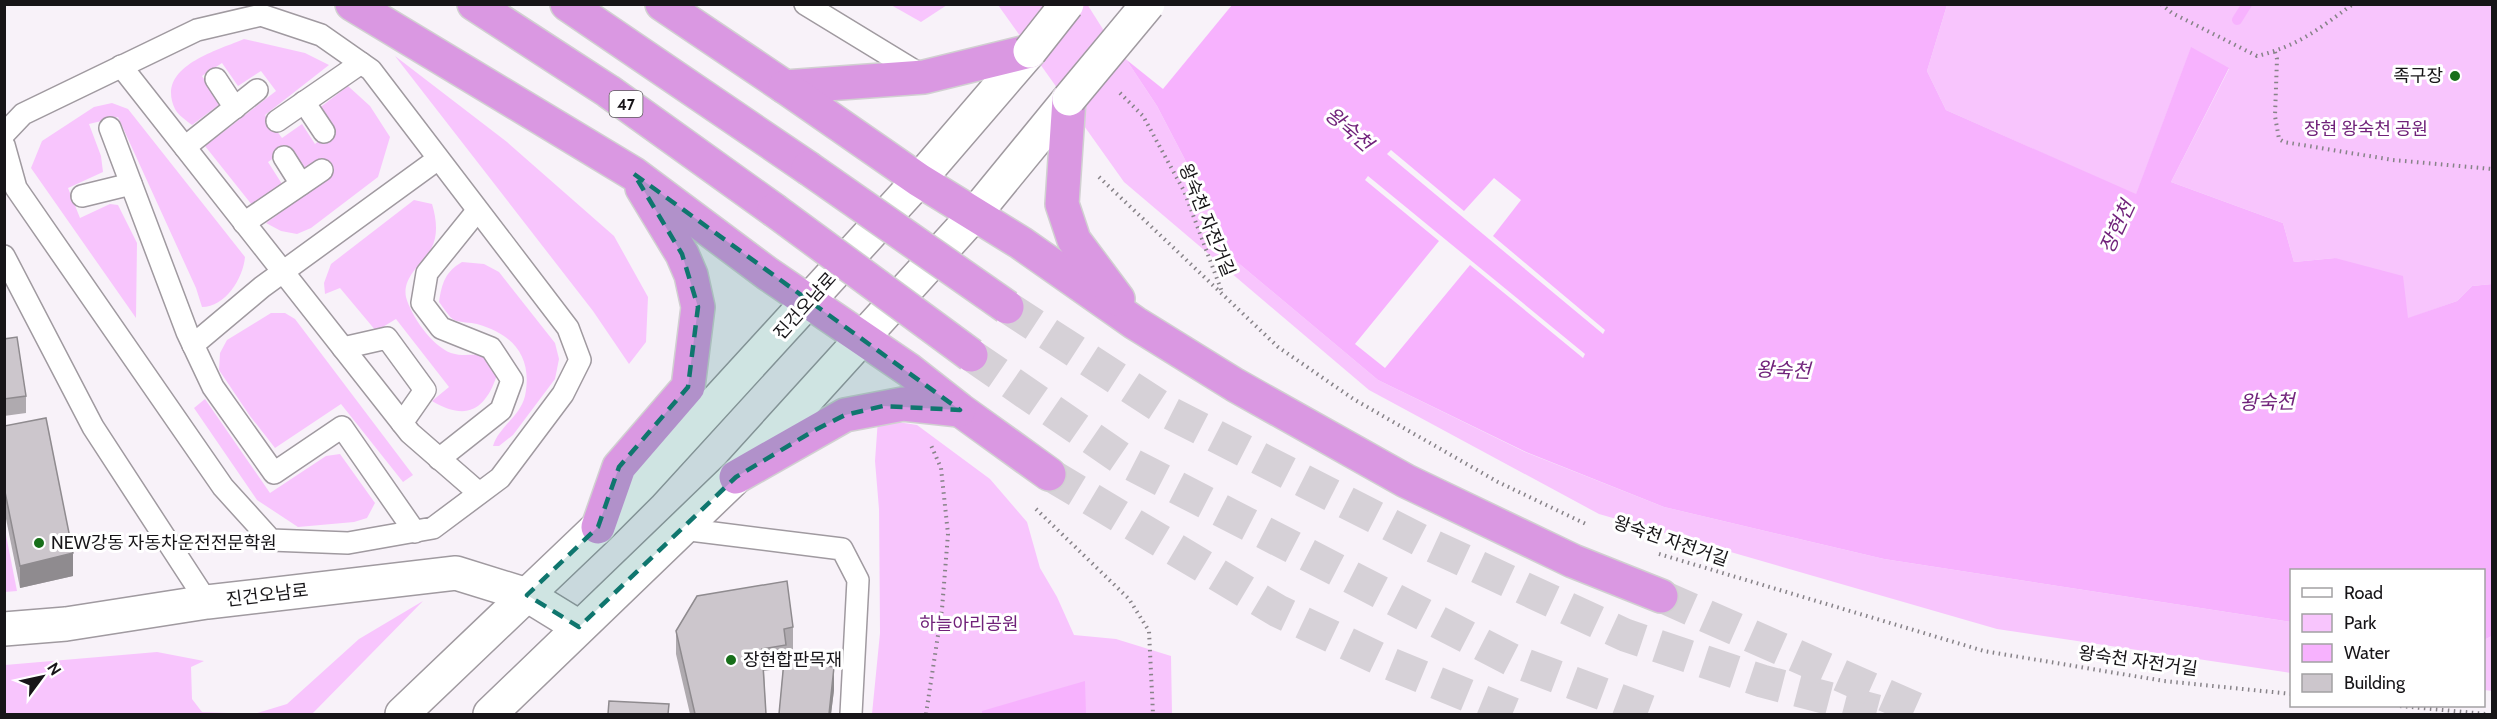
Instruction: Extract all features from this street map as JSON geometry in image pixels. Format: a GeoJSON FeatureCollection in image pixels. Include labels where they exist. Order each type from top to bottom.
{"type":"FeatureCollection","features":[{"type":"Feature","properties":{"kind":"highway"},"geometry":{"type":"LineString","coordinates":[[352,4],[634,174],[808,303],[909,370],[1049,474]]}},
{"type":"Feature","properties":{"kind":"highway","name":"47"},"geometry":{"type":"LineString","coordinates":[[474,4],[608,91],[971,356]]}},
{"type":"Feature","properties":{"kind":"highway"},"geometry":{"type":"LineString","coordinates":[[567,4],[1007,307]]}},
{"type":"Feature","properties":{"kind":"highway"},"geometry":{"type":"LineString","coordinates":[[662,4],[919,180],[1021,243],[1135,322],[1235,385],[1406,481],[1572,561],[1661,596]]}},
{"type":"Feature","properties":{"kind":"highway"},"geometry":{"type":"LineString","coordinates":[[785,87],[924,77],[1030,51]]}},
{"type":"Feature","properties":{"kind":"highway"},"geometry":{"type":"LineString","coordinates":[[1069,99],[1062,204],[1074,240],[1135,322]]}},
{"type":"Feature","properties":{"kind":"highway"},"geometry":{"type":"LineString","coordinates":[[598,527],[620,467],[688,387],[698,307],[691,275],[682,254],[634,174]]}},
{"type":"Feature","properties":{"kind":"highway"},"geometry":{"type":"LineString","coordinates":[[736,477],[845,415],[883,406],[915,405],[960,410]]}},
{"type":"Feature","properties":{"kind":"main road","name":"진건오남로"},"geometry":{"type":"LineString","coordinates":[[402,714],[598,527],[808,303],[919,180],[1030,51],[1067,4]]}},
{"type":"Feature","properties":{"kind":"main road"},"geometry":{"type":"LineString","coordinates":[[490,714],[736,477],[974,214],[1148,4]]}},
{"type":"Feature","properties":{"kind":"main road","name":"진건오남로"},"geometry":{"type":"LineString","coordinates":[[4,629],[66,624],[207,602],[456,573],[527,595],[579,627]]}},
{"type":"Feature","properties":{"kind":"lane"},"geometry":{"type":"LineString","coordinates":[[805,4],[924,77]]}},
{"type":"Feature","properties":{"kind":"lane"},"geometry":{"type":"LineString","coordinates":[[4,134],[24,114],[197,30],[261,15],[321,35],[371,70],[568,328],[580,360],[563,394],[500,478],[433,528],[348,543],[271,540],[223,487],[16,188],[6,159]]}},
{"type":"Feature","properties":{"kind":"lane"},"geometry":{"type":"LineString","coordinates":[[277,121],[361,63]]}},
{"type":"Feature","properties":{"kind":"lane"},"geometry":{"type":"LineString","coordinates":[[121,66],[410,433],[479,493]]}},
{"type":"Feature","properties":{"kind":"lane"},"geometry":{"type":"LineString","coordinates":[[216,79],[235,108]]}},
{"type":"Feature","properties":{"kind":"lane"},"geometry":{"type":"LineString","coordinates":[[185,147],[257,90]]}},
{"type":"Feature","properties":{"kind":"lane"},"geometry":{"type":"LineString","coordinates":[[304,102],[324,132]]}},
{"type":"Feature","properties":{"kind":"lane"},"geometry":{"type":"LineString","coordinates":[[110,129],[193,345],[213,387],[274,473],[342,427],[415,532]]}},
{"type":"Feature","properties":{"kind":"lane"},"geometry":{"type":"LineString","coordinates":[[284,157],[301,184]]}},
{"type":"Feature","properties":{"kind":"lane"},"geometry":{"type":"LineString","coordinates":[[193,345],[282,272],[438,159]]}},
{"type":"Feature","properties":{"kind":"lane"},"geometry":{"type":"LineString","coordinates":[[244,224],[322,170]]}},
{"type":"Feature","properties":{"kind":"lane"},"geometry":{"type":"LineString","coordinates":[[82,196],[131,184]]}},
{"type":"Feature","properties":{"kind":"lane"},"geometry":{"type":"LineString","coordinates":[[439,459],[501,410],[512,380],[491,348],[441,328],[422,303],[427,273],[477,211]]}},
{"type":"Feature","properties":{"kind":"lane"},"geometry":{"type":"LineString","coordinates":[[4,256],[93,427],[207,602]]}},
{"type":"Feature","properties":{"kind":"lane"},"geometry":{"type":"LineString","coordinates":[[343,348],[387,338],[425,390],[402,423]]}},
{"type":"Feature","properties":{"kind":"lane"},"geometry":{"type":"LineString","coordinates":[[682,529],[842,549],[858,580],[851,714]]}},
{"type":"Feature","properties":{"kind":"path"},"geometry":{"type":"LineString","coordinates":[[2161,4],[2189,22],[2257,56],[2275,52],[2304,40],[2353,4]]}},
{"type":"Feature","properties":{"kind":"path"},"geometry":{"type":"LineString","coordinates":[[2275,52],[2277,59],[2275,116],[2279,139],[2284,142],[2393,160],[2493,169]]}},
{"type":"Feature","properties":{"kind":"path","name":"왕숙천 자전거길"},"geometry":{"type":"LineString","coordinates":[[1143,116],[1184,191],[1223,296],[1278,347],[1355,400],[1498,482],[1593,528]]}},
{"type":"Feature","properties":{"kind":"path"},"geometry":{"type":"LineString","coordinates":[[1065,148],[1111,187],[1223,296]]}},
{"type":"Feature","properties":{"kind":"path"},"geometry":{"type":"LineString","coordinates":[[915,405],[940,468],[948,534],[942,609],[926,714]]}},
{"type":"Feature","properties":{"kind":"path"},"geometry":{"type":"LineString","coordinates":[[1032,504],[1129,598],[1149,631],[1153,714]]}},
{"type":"Feature","properties":{"kind":"path","name":"왕숙천 자전거길"},"geometry":{"type":"LineString","coordinates":[[1657,553],[1984,651],[2164,681],[2290,694]]}},
{"type":"Feature","properties":{"kind":"path"},"geometry":{"type":"LineString","coordinates":[[2419,707],[2486,714]]}},
{"type":"Feature","properties":{"kind":"highlighted area"},"geometry":{"type":"Polygon","coordinates":[[[634,174],[960,410],[883,406],[845,415],[815,430],[736,477],[579,627],[527,595],[598,527],[619,467],[688,387],[698,307],[682,254],[634,174]]]}},
{"type":"Feature","properties":{"kind":"green space"},"geometry":{"type":"Polygon","coordinates":[[[891,5],[947,5],[921,22],[891,5]]]}},
{"type":"Feature","properties":{"kind":"green space"},"geometry":{"type":"Polygon","coordinates":[[[998,5],[1090,5],[1157,106],[1218,223],[1224,251],[1378,380],[1525,452],[1664,507],[1884,559],[2290,622],[2290,673],[1997,629],[1599,514],[1369,390],[1124,182],[998,5]]]}},
{"type":"Feature","properties":{"kind":"green space","name":"장현 왕숙천 공원"},"geometry":{"type":"Polygon","coordinates":[[[1947,5],[2492,5],[2492,284],[2472,286],[2457,301],[2407,319],[2335,258],[2294,262],[2283,223],[2171,182],[2229,69],[2191,48],[2136,195],[1946,110],[1927,71],[1947,5]]]}},
{"type":"Feature","properties":{"kind":"green space"},"geometry":{"type":"Polygon","coordinates":[[[244,39],[305,53],[329,65],[265,115],[282,138],[302,124],[315,144],[333,129],[318,109],[348,86],[370,106],[390,137],[378,177],[311,228],[297,234],[281,231],[266,223],[332,175],[322,158],[303,171],[287,149],[268,162],[282,184],[252,205],[205,146],[276,91],[261,71],[238,86],[222,63],[202,76],[220,104],[192,125],[175,109],[171,94],[173,82],[181,72],[205,55],[244,39]]]}},
{"type":"Feature","properties":{"kind":"green space"},"geometry":{"type":"Polygon","coordinates":[[[395,56],[507,142],[614,236],[648,297],[646,342],[629,364],[593,311],[395,56]]]}},
{"type":"Feature","properties":{"kind":"green space"},"geometry":{"type":"Polygon","coordinates":[[[112,103],[128,109],[245,257],[237,282],[218,302],[202,307],[196,288],[118,117],[89,124],[101,156],[103,172],[68,188],[80,218],[110,204],[118,205],[137,243],[136,318],[31,168],[42,141],[94,107],[112,103]]]}},
{"type":"Feature","properties":{"kind":"green space"},"geometry":{"type":"Polygon","coordinates":[[[414,200],[432,204],[436,232],[434,244],[407,283],[406,297],[417,321],[437,344],[451,353],[482,356],[492,365],[497,375],[492,387],[487,397],[473,409],[455,410],[432,401],[449,387],[396,319],[376,331],[340,288],[325,294],[324,283],[331,264],[414,200]]]}},
{"type":"Feature","properties":{"kind":"green space"},"geometry":{"type":"Polygon","coordinates":[[[462,262],[484,264],[499,272],[555,343],[559,359],[555,379],[513,435],[499,446],[493,446],[500,433],[519,410],[525,396],[526,370],[518,349],[510,341],[490,328],[454,320],[439,302],[445,279],[462,262]]]}},
{"type":"Feature","properties":{"kind":"green space"},"geometry":{"type":"Polygon","coordinates":[[[271,313],[285,313],[295,319],[413,475],[403,482],[341,404],[275,448],[219,370],[220,353],[227,340],[271,313]]]}},
{"type":"Feature","properties":{"kind":"green space"},"geometry":{"type":"Polygon","coordinates":[[[205,399],[270,493],[326,456],[340,454],[375,503],[367,518],[354,522],[298,527],[257,500],[194,408],[205,399]]]}},
{"type":"Feature","properties":{"kind":"green space","name":"하늘아리공원"},"geometry":{"type":"Polygon","coordinates":[[[878,419],[917,425],[990,479],[1027,522],[1040,568],[1057,597],[1074,635],[1116,639],[1171,656],[1172,714],[872,714],[880,633],[879,509],[875,461],[878,419]]]}},
{"type":"Feature","properties":{"kind":"green space"},"geometry":{"type":"Polygon","coordinates":[[[5,530],[17,591],[4,592],[5,530]]]}},
{"type":"Feature","properties":{"kind":"green space"},"geometry":{"type":"Polygon","coordinates":[[[423,601],[312,714],[254,714],[287,704],[359,639],[423,601]]]}},
{"type":"Feature","properties":{"kind":"green space"},"geometry":{"type":"Polygon","coordinates":[[[2492,636],[2492,691],[2485,690],[2485,640],[2492,636]]]}},
{"type":"Feature","properties":{"kind":"green space"},"geometry":{"type":"Polygon","coordinates":[[[157,652],[204,661],[191,667],[192,699],[202,712],[254,714],[5,714],[5,665],[157,652]]]}},
{"type":"Feature","properties":{"kind":"water","name":"왕숙천"},"geometry":{"type":"Polygon","coordinates":[[[1090,5],[1947,5],[1927,71],[1946,110],[2136,194],[2191,47],[2229,68],[2171,182],[2283,223],[2294,262],[2335,258],[2403,276],[2408,318],[2457,301],[2472,286],[2492,284],[2492,636],[2485,640],[2485,569],[2290,569],[2290,622],[1884,559],[1664,507],[1526,452],[1378,380],[1224,251],[1218,223],[1157,106],[1090,5]],[[1391,150],[1387,154],[1603,334],[1605,330],[1493,236],[1521,200],[1494,178],[1464,211],[1391,150]],[[1368,176],[1365,180],[1439,241],[1355,344],[1385,368],[1470,265],[1583,358],[1585,354],[1368,176]]]}},
{"type":"Feature","properties":{"kind":"water"},"geometry":{"type":"Polygon","coordinates":[[[1085,681],[1086,714],[982,714],[982,711],[1085,681]]]}},
{"type":"Feature","properties":{"kind":"pier"},"geometry":{"type":"Polygon","coordinates":[[[1087,4],[1232,5],[1163,89],[1118,53],[1087,4]]]}},
{"type":"Feature","properties":{"kind":"building"},"geometry":{"type":"Polygon","coordinates":[[[17,337],[26,396],[4,399],[4,339],[17,337]]]}},
{"type":"Feature","properties":{"kind":"building","name":"NEW강동 자동차운전전문학원"},"geometry":{"type":"Polygon","coordinates":[[[46,418],[73,553],[20,566],[4,487],[4,426],[46,418]]]}},
{"type":"Feature","properties":{"kind":"building","name":"장현합판목재"},"geometry":{"type":"Polygon","coordinates":[[[787,581],[793,627],[784,629],[786,645],[762,649],[766,714],[695,714],[676,631],[697,596],[787,581]]]}},
{"type":"Feature","properties":{"kind":"building"},"geometry":{"type":"Polygon","coordinates":[[[784,661],[834,667],[829,714],[779,714],[784,661]]]}},
{"type":"Feature","properties":{"kind":"building"},"geometry":{"type":"Polygon","coordinates":[[[609,701],[669,704],[668,714],[608,714],[609,701]]]}},
{"type":"Feature","properties":{"kind":"waterway","name":"장현천"},"geometry":{"type":"LineString","coordinates":[[2237,20],[2247,4]]}},
{"type":"Feature","properties":{"kind":"tunnel"},"geometry":{"type":"LineString","coordinates":[[1007,307],[1170,413],[1424,542],[1625,635],[1762,681],[1889,714]]}},
{"type":"Feature","properties":{"kind":"tunnel"},"geometry":{"type":"LineString","coordinates":[[971,355],[1125,461],[1512,660],[1656,714]]}},
{"type":"Feature","properties":{"kind":"tunnel"},"geometry":{"type":"LineString","coordinates":[[1049,474],[1278,611],[1386,662],[1513,714]]}},
{"type":"Feature","properties":{"kind":"tunnel"},"geometry":{"type":"LineString","coordinates":[[1661,596],[1928,714]]}},
{"type":"Feature","properties":{"kind":"place","name":"족구장"},"geometry":{"type":"Point","coordinates":[2455,76]}},
{"type":"Feature","properties":{"kind":"place","name":"NEW강동 자동차운전전문학원"},"geometry":{"type":"Point","coordinates":[39,543]}},
{"type":"Feature","properties":{"kind":"place","name":"장현합판목재"},"geometry":{"type":"Point","coordinates":[731,660]}}]}
